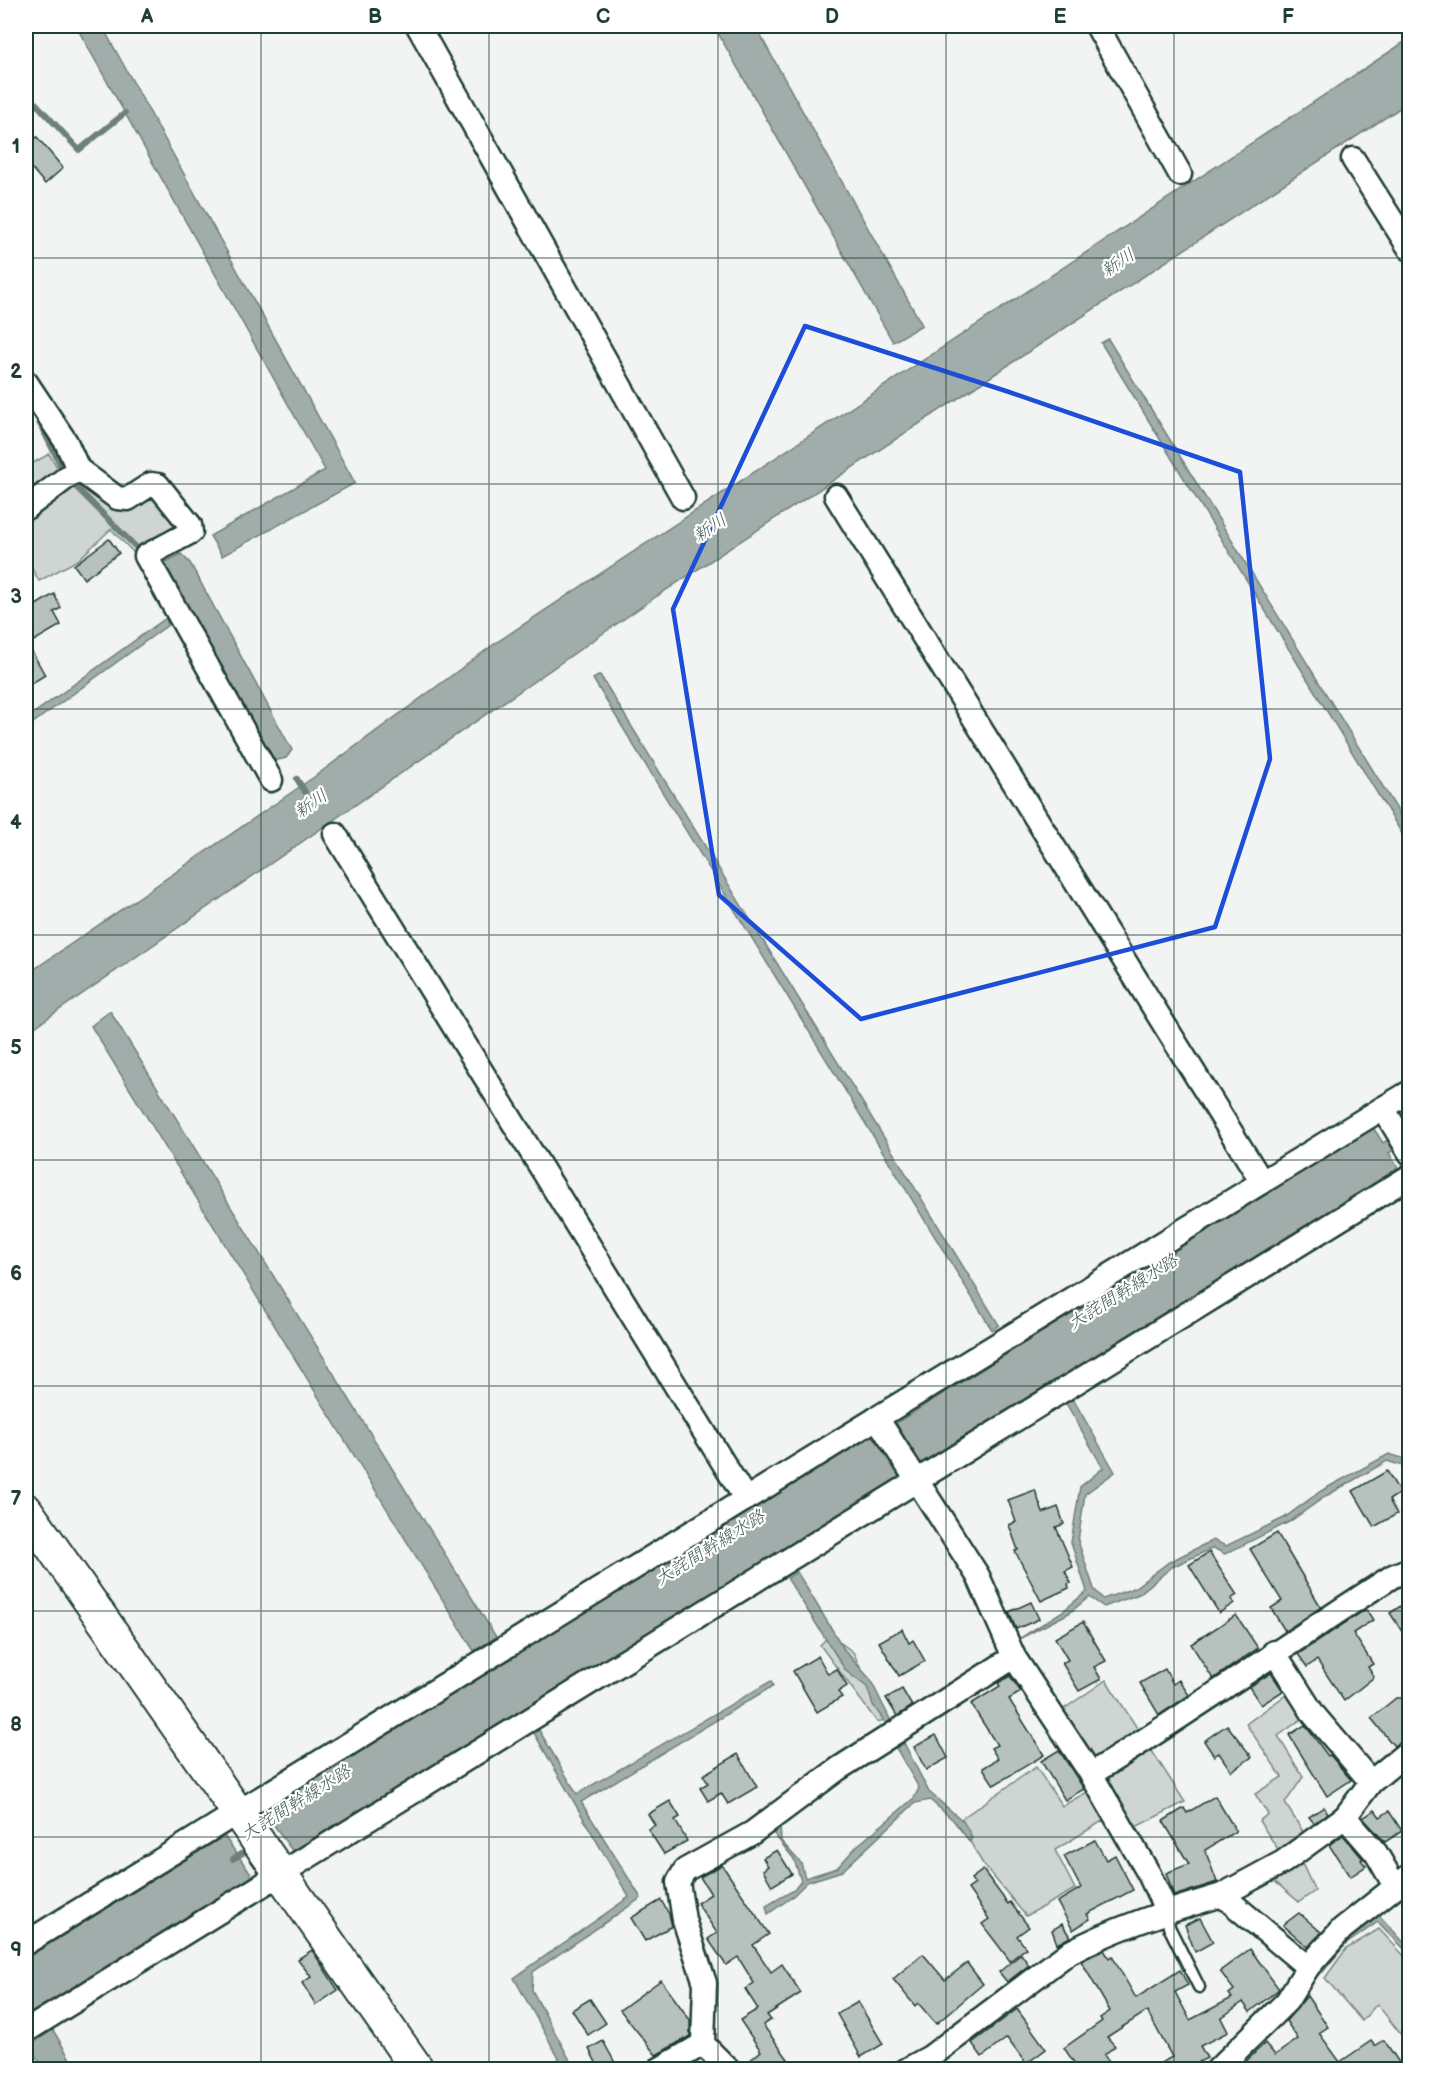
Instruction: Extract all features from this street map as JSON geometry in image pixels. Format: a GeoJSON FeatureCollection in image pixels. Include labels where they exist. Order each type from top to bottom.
{"type":"FeatureCollection","features":[{"type":"Feature","properties":{"kind":"street"},"geometry":{"type":"LineString","coordinates":[[418,26],[683,498]]}},
{"type":"Feature","properties":{"kind":"street"},"geometry":{"type":"LineString","coordinates":[[1097,26],[1180,174]]}},
{"type":"Feature","properties":{"kind":"street"},"geometry":{"type":"LineString","coordinates":[[1353,159],[1410,249]]}},
{"type":"Feature","properties":{"kind":"street"},"geometry":{"type":"LineString","coordinates":[[26,382],[66,442],[78,469],[117,498],[128,499],[152,484],[158,485],[190,525],[191,532],[146,556],[271,780]]}},
{"type":"Feature","properties":{"kind":"street"},"geometry":{"type":"LineString","coordinates":[[26,508],[78,469]]}},
{"type":"Feature","properties":{"kind":"street"},"geometry":{"type":"LineString","coordinates":[[836,496],[1262,1182]]}},
{"type":"Feature","properties":{"kind":"street"},"geometry":{"type":"LineString","coordinates":[[335,834],[745,1498]]}},
{"type":"Feature","properties":{"kind":"street"},"geometry":{"type":"LineString","coordinates":[[26,2031],[259,1844],[745,1498],[1410,1092]]}},
{"type":"Feature","properties":{"kind":"street"},"geometry":{"type":"LineString","coordinates":[[1383,1108],[1409,1152]]}},
{"type":"Feature","properties":{"kind":"street"},"geometry":{"type":"LineString","coordinates":[[26,1943],[259,1844],[918,1480],[1410,1176]]}},
{"type":"Feature","properties":{"kind":"street"},"geometry":{"type":"LineString","coordinates":[[877,1418],[978,1576],[1014,1657],[1091,1774],[1149,1874],[1167,1912]]}},
{"type":"Feature","properties":{"kind":"street"},"geometry":{"type":"LineString","coordinates":[[26,1510],[418,2070]]}},
{"type":"Feature","properties":{"kind":"street"},"geometry":{"type":"LineString","coordinates":[[1091,1774],[1199,1706],[1274,1652],[1393,1576],[1410,1569]]}},
{"type":"Feature","properties":{"kind":"street"},"geometry":{"type":"LineString","coordinates":[[1274,1652],[1314,1715],[1371,1782]]}},
{"type":"Feature","properties":{"kind":"street"},"geometry":{"type":"LineString","coordinates":[[729,2070],[703,2044],[705,1983],[684,1920],[678,1882],[685,1870],[753,1833],[838,1769],[1014,1657]]}},
{"type":"Feature","properties":{"kind":"street"},"geometry":{"type":"LineString","coordinates":[[906,2070],[930,2057],[1068,1953],[1088,1942],[1167,1912],[1222,1895],[1283,1862],[1345,1817],[1371,1782],[1410,1749]]}},
{"type":"Feature","properties":{"kind":"street"},"geometry":{"type":"LineString","coordinates":[[1219,2069],[1287,2001],[1308,1967],[1342,1929],[1402,1881],[1345,1817]]}},
{"type":"Feature","properties":{"kind":"street"},"geometry":{"type":"LineString","coordinates":[[1222,1895],[1308,1967]]}},
{"type":"Feature","properties":{"kind":"street"},"geometry":{"type":"LineString","coordinates":[[658,2070],[703,2044]]}},
{"type":"Feature","properties":{"kind":"lane"},"geometry":{"type":"LineString","coordinates":[[1167,1912],[1169,1927],[1200,1987]]}},
{"type":"Feature","properties":{"kind":"highlighted area"},"geometry":{"type":"Polygon","coordinates":[[[805,326],[1006,391],[1240,472],[1270,759],[1215,927],[861,1019],[719,895],[673,609],[805,326]]]}},
{"type":"Feature","properties":{"kind":"shaded area"},"geometry":{"type":"Polygon","coordinates":[[[49,454],[68,484],[83,479],[126,510],[156,492],[183,528],[136,555],[111,529],[78,560],[39,581],[26,558],[26,467],[49,454]]]}},
{"type":"Feature","properties":{"kind":"shaded area"},"geometry":{"type":"Polygon","coordinates":[[[830,1635],[853,1652],[885,1720],[877,1722],[820,1645],[830,1635]]]}},
{"type":"Feature","properties":{"kind":"shaded area"},"geometry":{"type":"Polygon","coordinates":[[[1106,1680],[1185,1802],[1132,1829],[1058,1713],[1106,1680]]]}},
{"type":"Feature","properties":{"kind":"shaded area"},"geometry":{"type":"Polygon","coordinates":[[[1290,1692],[1307,1715],[1278,1736],[1303,1777],[1285,1803],[1307,1838],[1296,1851],[1315,1891],[1299,1902],[1266,1874],[1288,1864],[1259,1821],[1268,1814],[1255,1794],[1282,1777],[1246,1724],[1290,1692]]]}},
{"type":"Feature","properties":{"kind":"shaded area"},"geometry":{"type":"Polygon","coordinates":[[[1036,1767],[1062,1806],[1091,1790],[1109,1817],[1055,1850],[1075,1889],[1026,1916],[983,1864],[958,1821],[1036,1767]]]}},
{"type":"Feature","properties":{"kind":"shaded area"},"geometry":{"type":"Polygon","coordinates":[[[1379,1929],[1409,1961],[1409,2045],[1377,2004],[1362,2021],[1325,1978],[1346,1949],[1379,1929]]]}},
{"type":"Feature","properties":{"kind":"water"},"geometry":{"type":"Polygon","coordinates":[[[76,26],[102,26],[355,483],[222,556],[210,536],[325,470],[76,26]]]}},
{"type":"Feature","properties":{"kind":"water"},"geometry":{"type":"Polygon","coordinates":[[[714,26],[755,26],[922,325],[893,342],[714,26]]]}},
{"type":"Feature","properties":{"kind":"water","name":"新川"},"geometry":{"type":"Polygon","coordinates":[[[1409,39],[1409,102],[657,596],[26,1033],[26,975],[314,777],[497,642],[1409,39]]]}},
{"type":"Feature","properties":{"kind":"water"},"geometry":{"type":"Polygon","coordinates":[[[1108,339],[1409,829],[1409,845],[1101,343],[1108,339]]]}},
{"type":"Feature","properties":{"kind":"water"},"geometry":{"type":"Polygon","coordinates":[[[181,554],[190,563],[292,750],[286,758],[274,761],[164,563],[181,554]]]}},
{"type":"Feature","properties":{"kind":"water"},"geometry":{"type":"Polygon","coordinates":[[[166,618],[168,625],[26,728],[26,719],[166,618]]]}},
{"type":"Feature","properties":{"kind":"water"},"geometry":{"type":"Polygon","coordinates":[[[600,675],[999,1325],[992,1330],[593,679],[600,675]]]}},
{"type":"Feature","properties":{"kind":"water"},"geometry":{"type":"Polygon","coordinates":[[[110,1011],[496,1637],[474,1651],[91,1026],[110,1011]]]}},
{"type":"Feature","properties":{"kind":"water"},"geometry":{"type":"Polygon","coordinates":[[[1372,1126],[1383,1143],[1409,1126],[1409,1140],[1389,1153],[1400,1171],[922,1465],[911,1449],[891,1461],[902,1479],[293,1852],[264,1811],[874,1434],[885,1451],[905,1438],[896,1423],[1372,1126]]]}},
{"type":"Feature","properties":{"kind":"water"},"geometry":{"type":"Polygon","coordinates":[[[1073,1399],[1115,1472],[1085,1494],[1078,1541],[1094,1589],[1103,1599],[1134,1588],[1169,1562],[1213,1540],[1226,1546],[1284,1518],[1321,1491],[1389,1454],[1409,1460],[1409,1468],[1387,1461],[1326,1496],[1289,1522],[1225,1554],[1213,1548],[1172,1567],[1139,1594],[1104,1607],[1089,1597],[1069,1613],[1019,1639],[1063,1611],[1087,1591],[1071,1543],[1080,1487],[1103,1468],[1066,1403],[1073,1399]]]}},
{"type":"Feature","properties":{"kind":"water"},"geometry":{"type":"Polygon","coordinates":[[[797,1572],[845,1651],[870,1679],[892,1723],[889,1728],[873,1705],[867,1687],[846,1671],[787,1578],[797,1572]]]}},
{"type":"Feature","properties":{"kind":"water"},"geometry":{"type":"Polygon","coordinates":[[[771,1681],[773,1686],[581,1802],[641,1898],[533,1972],[532,1990],[571,2062],[578,2069],[567,2069],[514,1978],[629,1897],[534,1733],[539,1730],[577,1794],[771,1681]]]}},
{"type":"Feature","properties":{"kind":"water"},"geometry":{"type":"Polygon","coordinates":[[[904,1743],[929,1792],[963,1821],[972,1837],[970,1842],[953,1820],[930,1800],[915,1803],[842,1871],[807,1882],[792,1897],[768,1914],[766,1906],[794,1890],[801,1881],[794,1859],[774,1834],[777,1825],[780,1824],[781,1841],[801,1863],[805,1878],[837,1868],[857,1846],[914,1798],[919,1788],[896,1748],[904,1743]]]}},
{"type":"Feature","properties":{"kind":"water"},"geometry":{"type":"Polygon","coordinates":[[[224,1836],[254,1878],[26,2019],[26,1958],[224,1836]]]}},
{"type":"Feature","properties":{"kind":"water"},"geometry":{"type":"Polygon","coordinates":[[[1377,1913],[1409,1948],[1409,1954],[1378,1922],[1345,1945],[1323,1972],[1321,1967],[1346,1939],[1377,1913]]]}},
{"type":"Feature","properties":{"kind":"water"},"geometry":{"type":"Polygon","coordinates":[[[53,2030],[76,2069],[44,2069],[29,2046],[53,2030]]]}},
{"type":"Feature","properties":{"kind":"building"},"geometry":{"type":"Polygon","coordinates":[[[37,137],[63,168],[45,184],[26,162],[26,144],[37,137]]]}},
{"type":"Feature","properties":{"kind":"building"},"geometry":{"type":"Polygon","coordinates":[[[109,539],[119,553],[84,579],[74,565],[109,539]]]}},
{"type":"Feature","properties":{"kind":"building"},"geometry":{"type":"Polygon","coordinates":[[[54,594],[61,608],[54,612],[61,625],[32,642],[26,632],[26,611],[54,594]]]}},
{"type":"Feature","properties":{"kind":"building"},"geometry":{"type":"Polygon","coordinates":[[[26,641],[45,675],[26,687],[26,641]]]}},
{"type":"Feature","properties":{"kind":"building"},"geometry":{"type":"Polygon","coordinates":[[[1387,1471],[1400,1493],[1389,1500],[1397,1514],[1374,1527],[1353,1491],[1387,1471]]]}},
{"type":"Feature","properties":{"kind":"building"},"geometry":{"type":"Polygon","coordinates":[[[1035,1490],[1043,1513],[1058,1507],[1064,1524],[1056,1527],[1073,1567],[1065,1571],[1071,1583],[1068,1584],[1069,1588],[1041,1601],[1015,1551],[1018,1550],[1009,1525],[1016,1522],[1008,1500],[1035,1490]]]}},
{"type":"Feature","properties":{"kind":"building"},"geometry":{"type":"Polygon","coordinates":[[[1277,1533],[1321,1607],[1285,1631],[1271,1608],[1282,1601],[1250,1549],[1277,1533]]]}},
{"type":"Feature","properties":{"kind":"building"},"geometry":{"type":"Polygon","coordinates":[[[1209,1552],[1237,1595],[1231,1599],[1234,1603],[1219,1613],[1189,1565],[1209,1552]]]}},
{"type":"Feature","properties":{"kind":"building"},"geometry":{"type":"Polygon","coordinates":[[[1410,1600],[1410,1644],[1390,1613],[1410,1600]]]}},
{"type":"Feature","properties":{"kind":"building"},"geometry":{"type":"Polygon","coordinates":[[[1031,1602],[1039,1619],[1016,1629],[1009,1612],[1031,1602]]]}},
{"type":"Feature","properties":{"kind":"building"},"geometry":{"type":"Polygon","coordinates":[[[1366,1609],[1373,1620],[1353,1633],[1373,1664],[1368,1667],[1374,1677],[1344,1701],[1317,1660],[1307,1667],[1298,1654],[1366,1609]]]}},
{"type":"Feature","properties":{"kind":"building"},"geometry":{"type":"Polygon","coordinates":[[[1236,1615],[1258,1648],[1213,1679],[1191,1644],[1236,1615]]]}},
{"type":"Feature","properties":{"kind":"building"},"geometry":{"type":"Polygon","coordinates":[[[1083,1622],[1106,1661],[1094,1667],[1101,1679],[1079,1691],[1062,1663],[1068,1660],[1055,1638],[1083,1622]]]}},
{"type":"Feature","properties":{"kind":"building"},"geometry":{"type":"Polygon","coordinates":[[[902,1629],[909,1643],[913,1640],[925,1661],[899,1676],[879,1642],[902,1629]]]}},
{"type":"Feature","properties":{"kind":"building"},"geometry":{"type":"Polygon","coordinates":[[[818,1656],[828,1674],[837,1669],[847,1686],[838,1692],[842,1697],[817,1712],[793,1671],[818,1656]]]}},
{"type":"Feature","properties":{"kind":"building"},"geometry":{"type":"Polygon","coordinates":[[[1165,1669],[1173,1684],[1179,1680],[1189,1695],[1159,1715],[1140,1683],[1165,1669]]]}},
{"type":"Feature","properties":{"kind":"building"},"geometry":{"type":"Polygon","coordinates":[[[1271,1673],[1283,1691],[1261,1705],[1249,1687],[1271,1673]]]}},
{"type":"Feature","properties":{"kind":"building"},"geometry":{"type":"Polygon","coordinates":[[[1010,1676],[1021,1692],[1009,1699],[1044,1755],[994,1785],[983,1768],[998,1759],[991,1748],[997,1745],[971,1704],[1000,1686],[998,1683],[1010,1676]]]}},
{"type":"Feature","properties":{"kind":"building"},"geometry":{"type":"Polygon","coordinates":[[[902,1689],[912,1706],[897,1716],[886,1698],[902,1689]]]}},
{"type":"Feature","properties":{"kind":"building"},"geometry":{"type":"Polygon","coordinates":[[[1396,1698],[1402,1698],[1408,1706],[1403,1710],[1410,1718],[1410,1737],[1394,1746],[1371,1718],[1396,1698]]]}},
{"type":"Feature","properties":{"kind":"building"},"geometry":{"type":"Polygon","coordinates":[[[1227,1725],[1252,1757],[1231,1771],[1219,1753],[1214,1756],[1204,1741],[1227,1725]]]}},
{"type":"Feature","properties":{"kind":"building"},"geometry":{"type":"Polygon","coordinates":[[[1305,1725],[1328,1756],[1330,1755],[1351,1780],[1327,1796],[1289,1735],[1305,1725]]]}},
{"type":"Feature","properties":{"kind":"building"},"geometry":{"type":"Polygon","coordinates":[[[936,1735],[948,1758],[926,1770],[914,1747],[936,1735]]]}},
{"type":"Feature","properties":{"kind":"building"},"geometry":{"type":"Polygon","coordinates":[[[1059,1750],[1084,1789],[1065,1800],[1041,1761],[1059,1750]]]}},
{"type":"Feature","properties":{"kind":"building"},"geometry":{"type":"Polygon","coordinates":[[[738,1754],[757,1787],[728,1804],[721,1793],[708,1801],[700,1788],[708,1783],[703,1775],[738,1754]]]}},
{"type":"Feature","properties":{"kind":"building"},"geometry":{"type":"Polygon","coordinates":[[[1215,1796],[1236,1831],[1205,1850],[1217,1882],[1174,1896],[1166,1873],[1189,1864],[1163,1821],[1184,1808],[1187,1813],[1215,1796]]]}},
{"type":"Feature","properties":{"kind":"building"},"geometry":{"type":"Polygon","coordinates":[[[670,1801],[680,1817],[675,1820],[687,1841],[664,1854],[648,1829],[655,1825],[648,1814],[670,1801]]]}},
{"type":"Feature","properties":{"kind":"building"},"geometry":{"type":"Polygon","coordinates":[[[1324,1807],[1328,1813],[1314,1823],[1309,1817],[1324,1807]]]}},
{"type":"Feature","properties":{"kind":"building"},"geometry":{"type":"Polygon","coordinates":[[[1375,1810],[1380,1817],[1389,1811],[1402,1831],[1385,1842],[1363,1818],[1375,1810]]]}},
{"type":"Feature","properties":{"kind":"building"},"geometry":{"type":"Polygon","coordinates":[[[1343,1835],[1366,1866],[1350,1877],[1329,1845],[1343,1835]]]}},
{"type":"Feature","properties":{"kind":"building"},"geometry":{"type":"Polygon","coordinates":[[[1095,1840],[1106,1860],[1115,1855],[1133,1890],[1087,1914],[1090,1919],[1073,1930],[1057,1902],[1081,1888],[1064,1856],[1095,1840]]]}},
{"type":"Feature","properties":{"kind":"building"},"geometry":{"type":"Polygon","coordinates":[[[777,1850],[792,1874],[772,1886],[763,1870],[768,1866],[763,1858],[777,1850]]]}},
{"type":"Feature","properties":{"kind":"building"},"geometry":{"type":"Polygon","coordinates":[[[722,1865],[769,1934],[753,1945],[771,1972],[782,1964],[801,1993],[767,2015],[771,2020],[763,2025],[796,2070],[756,2070],[749,2061],[761,2051],[740,2020],[758,2009],[745,1989],[754,1983],[738,1957],[726,1965],[708,1939],[717,1933],[697,1903],[711,1894],[700,1877],[722,1865]]]}},
{"type":"Feature","properties":{"kind":"building"},"geometry":{"type":"Polygon","coordinates":[[[983,1870],[1008,1904],[1010,1902],[1029,1927],[1017,1936],[1026,1948],[1010,1961],[982,1924],[989,1919],[968,1889],[975,1884],[971,1879],[983,1870]]]}},
{"type":"Feature","properties":{"kind":"building"},"geometry":{"type":"Polygon","coordinates":[[[661,1900],[669,1914],[672,1926],[645,1941],[631,1918],[661,1900]]]}},
{"type":"Feature","properties":{"kind":"building"},"geometry":{"type":"Polygon","coordinates":[[[1299,1913],[1321,1932],[1308,1947],[1283,1925],[1299,1913]]]}},
{"type":"Feature","properties":{"kind":"building"},"geometry":{"type":"Polygon","coordinates":[[[1200,1918],[1213,1942],[1195,1952],[1185,1925],[1200,1918]]]}},
{"type":"Feature","properties":{"kind":"building"},"geometry":{"type":"Polygon","coordinates":[[[1062,1924],[1070,1937],[1057,1944],[1052,1930],[1062,1924]]]}},
{"type":"Feature","properties":{"kind":"building"},"geometry":{"type":"Polygon","coordinates":[[[1250,1949],[1279,1989],[1250,2012],[1243,2002],[1221,2018],[1228,2032],[1200,2046],[1207,2058],[1199,2062],[1203,2070],[1148,2070],[1172,2057],[1147,2011],[1107,2037],[1115,2046],[1104,2055],[1115,2070],[1079,2070],[1064,2048],[1102,2021],[1100,2018],[1110,2011],[1081,1961],[1104,1950],[1109,1958],[1112,1956],[1136,1998],[1180,1970],[1188,1985],[1175,1992],[1190,2020],[1232,1998],[1229,1994],[1234,1990],[1220,1971],[1250,1949]]]}},
{"type":"Feature","properties":{"kind":"building"},"geometry":{"type":"Polygon","coordinates":[[[312,1950],[338,1990],[316,2005],[302,1983],[311,1977],[298,1959],[312,1950]]]}},
{"type":"Feature","properties":{"kind":"building"},"geometry":{"type":"Polygon","coordinates":[[[923,1954],[945,1980],[967,1963],[983,1984],[936,2024],[918,2003],[915,2006],[893,1979],[923,1954]]]}},
{"type":"Feature","properties":{"kind":"building"},"geometry":{"type":"Polygon","coordinates":[[[1021,1954],[1029,1965],[1007,1982],[999,1972],[1021,1954]]]}},
{"type":"Feature","properties":{"kind":"building"},"geometry":{"type":"Polygon","coordinates":[[[661,1980],[690,2020],[690,2036],[656,2055],[620,2010],[661,1980]]]}},
{"type":"Feature","properties":{"kind":"building"},"geometry":{"type":"Polygon","coordinates":[[[1307,1996],[1328,2027],[1319,2033],[1340,2062],[1371,2041],[1375,2046],[1384,2040],[1404,2070],[1237,2070],[1265,2043],[1275,2055],[1298,2039],[1286,2021],[1307,1996]]]}},
{"type":"Feature","properties":{"kind":"building"},"geometry":{"type":"Polygon","coordinates":[[[590,1999],[606,2023],[588,2035],[572,2010],[590,1999]]]}},
{"type":"Feature","properties":{"kind":"building"},"geometry":{"type":"Polygon","coordinates":[[[858,2002],[883,2044],[861,2057],[837,2014],[858,2002]]]}},
{"type":"Feature","properties":{"kind":"building"},"geometry":{"type":"Polygon","coordinates":[[[1017,2009],[1046,2049],[1026,2064],[1007,2038],[982,2057],[972,2043],[1017,2009]]]}},
{"type":"Feature","properties":{"kind":"building"},"geometry":{"type":"Polygon","coordinates":[[[603,2041],[619,2070],[600,2070],[589,2049],[603,2041]]]}},
{"type":"Feature","properties":{"kind":"waterway"},"geometry":{"type":"LineString","coordinates":[[26,96],[30,97],[79,150],[125,113]]}},
{"type":"Feature","properties":{"kind":"waterway"},"geometry":{"type":"LineString","coordinates":[[39,422],[62,468]]}},
{"type":"Feature","properties":{"kind":"waterway"},"geometry":{"type":"LineString","coordinates":[[74,485],[138,549]]}},
{"type":"Feature","properties":{"kind":"waterway","name":"新川"},"geometry":{"type":"LineString","coordinates":[[297,779],[305,792]]}},
{"type":"Feature","properties":{"kind":"waterway","name":"大詫間幹線水路"},"geometry":{"type":"LineString","coordinates":[[233,1859],[253,1847]]}}]}
